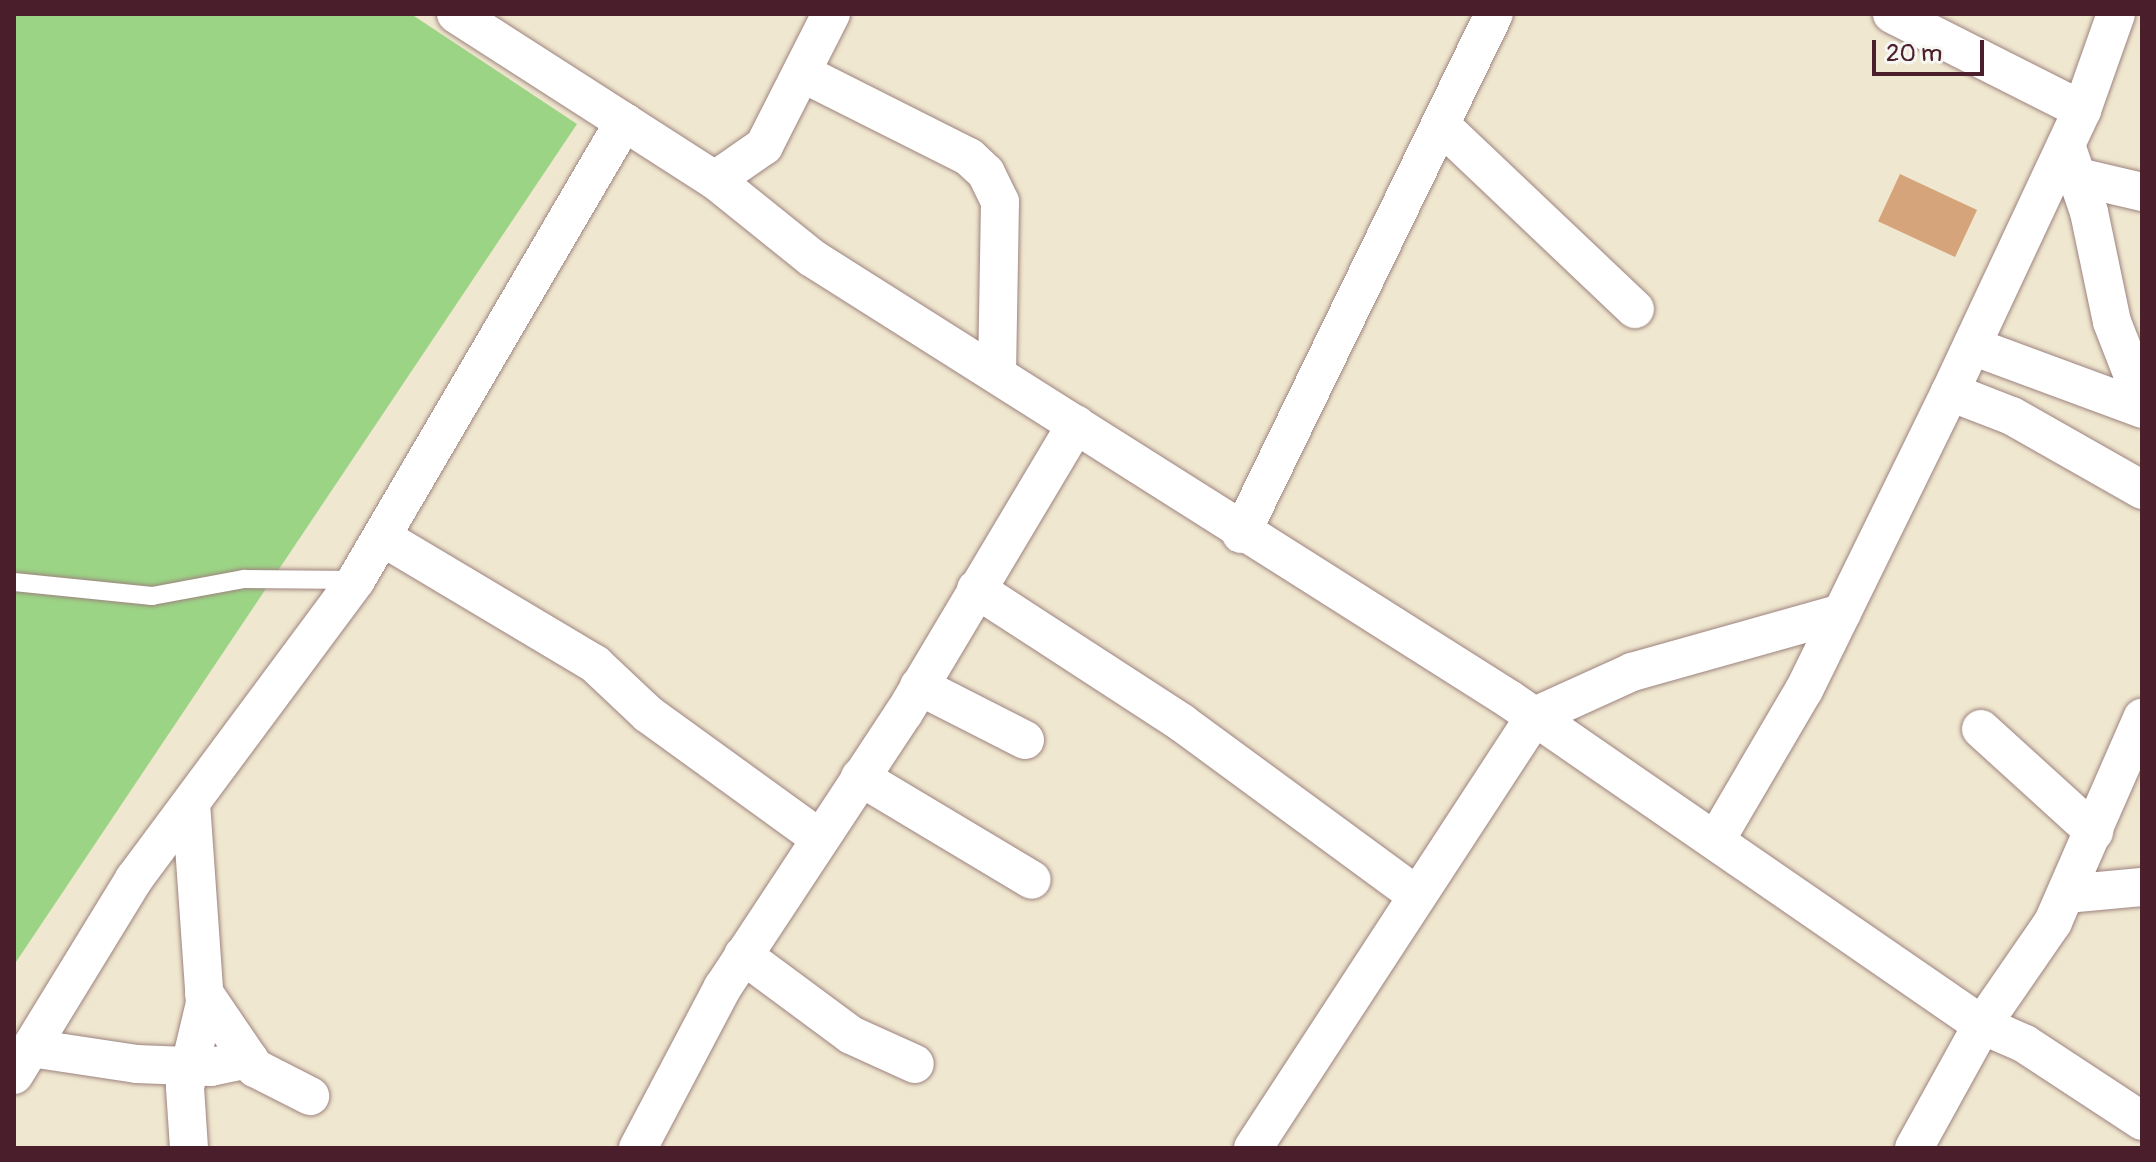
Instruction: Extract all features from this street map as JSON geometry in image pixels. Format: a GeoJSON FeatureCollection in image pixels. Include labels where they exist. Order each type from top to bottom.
{"type":"FeatureCollection","features":[{"type":"Feature","properties":{"kind":"street"},"geometry":{"type":"LineString","coordinates":[[456,14],[715,180],[812,258],[997,371],[1241,534],[1535,716],[1717,838],[1982,1025],[2025,1044],[2142,1121]]}},
{"type":"Feature","properties":{"kind":"street"},"geometry":{"type":"LineString","coordinates":[[715,180],[764,146],[804,74],[831,14]]}},
{"type":"Feature","properties":{"kind":"street"},"geometry":{"type":"LineString","coordinates":[[1241,534],[1336,327],[1442,126],[1494,14]]}},
{"type":"Feature","properties":{"kind":"street"},"geometry":{"type":"LineString","coordinates":[[1892,14],[2082,110]]}},
{"type":"Feature","properties":{"kind":"street"},"geometry":{"type":"LineString","coordinates":[[1717,838],[1842,613],[1972,346],[2072,161],[2082,110],[2116,14]]}},
{"type":"Feature","properties":{"kind":"street"},"geometry":{"type":"LineString","coordinates":[[804,74],[969,157],[986,173],[1000,202],[997,371]]}},
{"type":"Feature","properties":{"kind":"street"},"geometry":{"type":"LineString","coordinates":[[23,1062],[191,803],[356,580],[624,122]]}},
{"type":"Feature","properties":{"kind":"street"},"geometry":{"type":"LineString","coordinates":[[1442,126],[1635,309]]}},
{"type":"Feature","properties":{"kind":"street"},"geometry":{"type":"LineString","coordinates":[[2072,161],[2142,192]]}},
{"type":"Feature","properties":{"kind":"street"},"geometry":{"type":"LineString","coordinates":[[2072,161],[2112,322],[2142,399]]}},
{"type":"Feature","properties":{"kind":"street"},"geometry":{"type":"LineString","coordinates":[[1972,346],[2142,409]]}},
{"type":"Feature","properties":{"kind":"street"},"geometry":{"type":"LineString","coordinates":[[1950,392],[2012,416],[2142,490]]}},
{"type":"Feature","properties":{"kind":"street"},"geometry":{"type":"LineString","coordinates":[[638,1148],[743,955],[919,686],[1076,424]]}},
{"type":"Feature","properties":{"kind":"street"},"geometry":{"type":"LineString","coordinates":[[382,537],[595,664],[648,714],[819,838]]}},
{"type":"Feature","properties":{"kind":"street"},"geometry":{"type":"LineString","coordinates":[[976,589],[1182,723],[1416,895]]}},
{"type":"Feature","properties":{"kind":"street"},"geometry":{"type":"LineString","coordinates":[[1253,1148],[1535,716],[1632,672],[1842,613]]}},
{"type":"Feature","properties":{"kind":"street"},"geometry":{"type":"LineString","coordinates":[[919,686],[1025,740]]}},
{"type":"Feature","properties":{"kind":"street"},"geometry":{"type":"LineString","coordinates":[[1914,1148],[1982,1025],[2066,894],[2142,718]]}},
{"type":"Feature","properties":{"kind":"street"},"geometry":{"type":"LineString","coordinates":[[1981,729],[2094,832]]}},
{"type":"Feature","properties":{"kind":"street"},"geometry":{"type":"LineString","coordinates":[[860,777],[1032,880]]}},
{"type":"Feature","properties":{"kind":"street"},"geometry":{"type":"LineString","coordinates":[[189,1148],[187,1066],[204,993],[191,803]]}},
{"type":"Feature","properties":{"kind":"street"},"geometry":{"type":"LineString","coordinates":[[2066,894],[2142,887]]}},
{"type":"Feature","properties":{"kind":"street"},"geometry":{"type":"LineString","coordinates":[[743,955],[851,1035],[915,1064]]}},
{"type":"Feature","properties":{"kind":"street"},"geometry":{"type":"LineString","coordinates":[[204,993],[249,1059],[271,1080],[310,1096]]}},
{"type":"Feature","properties":{"kind":"street"},"geometry":{"type":"LineString","coordinates":[[23,1062],[187,1066],[249,1059]]}},
{"type":"Feature","properties":{"kind":"lane"},"geometry":{"type":"LineString","coordinates":[[14,582],[152,596],[244,579],[356,580]]}},
{"type":"Feature","properties":{"kind":"green space"},"geometry":{"type":"Polygon","coordinates":[[[14,14],[411,14],[577,124],[14,965],[14,14]]]}},
{"type":"Feature","properties":{"kind":"building"},"geometry":{"type":"Polygon","coordinates":[[[1900,174],[1977,210],[1955,257],[1878,221],[1900,174]]]}}]}
